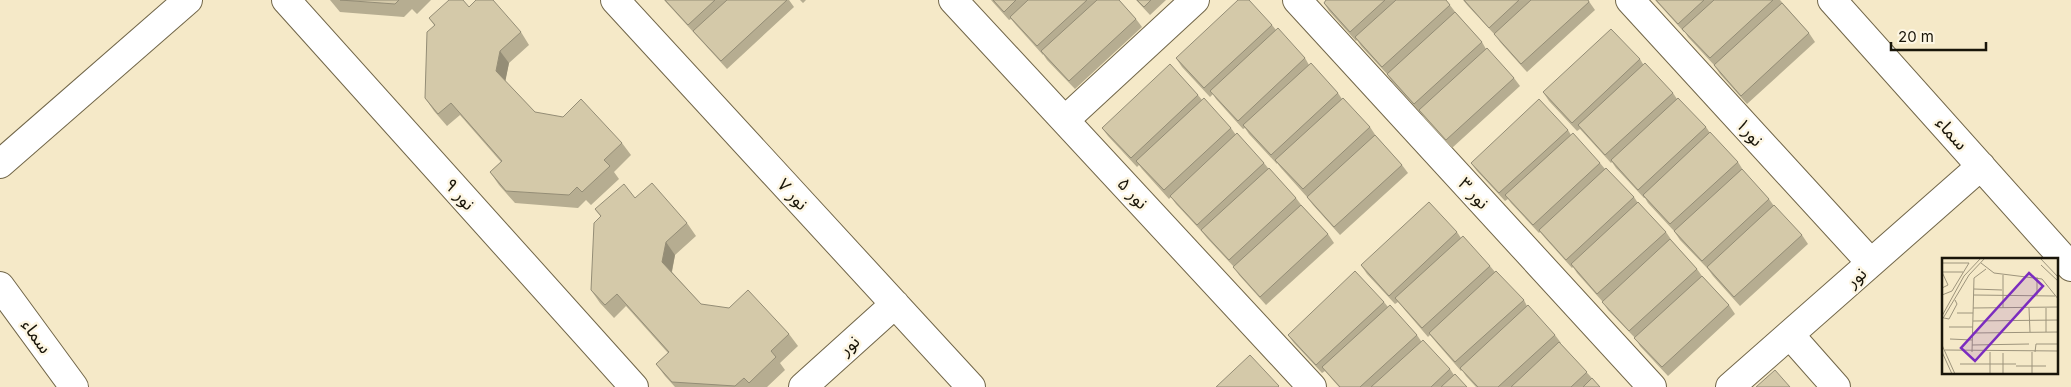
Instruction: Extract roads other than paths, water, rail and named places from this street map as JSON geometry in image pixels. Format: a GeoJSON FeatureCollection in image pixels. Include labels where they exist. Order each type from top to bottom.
{"type":"FeatureCollection","features":[{"type":"Feature","properties":{"kind":"street"},"geometry":{"type":"LineString","coordinates":[[0,164],[188,0]]}},
{"type":"Feature","properties":{"kind":"street","name":"نور ۹"},"geometry":{"type":"LineString","coordinates":[[286,0],[634,387]]}},
{"type":"Feature","properties":{"kind":"street","name":"نور ۷"},"geometry":{"type":"LineString","coordinates":[[615,0],[971,387]]}},
{"type":"Feature","properties":{"kind":"street","name":"نور ۵"},"geometry":{"type":"LineString","coordinates":[[953,0],[1312,387]]}},
{"type":"Feature","properties":{"kind":"street"},"geometry":{"type":"LineString","coordinates":[[1065,120],[1195,0]]}},
{"type":"Feature","properties":{"kind":"street","name":"نور ۳"},"geometry":{"type":"LineString","coordinates":[[1297,0],[1652,387]]}},
{"type":"Feature","properties":{"kind":"street","name":"نور۱"},"geometry":{"type":"LineString","coordinates":[[1630,0],[1871,263]]}},
{"type":"Feature","properties":{"kind":"street","name":"سماء"},"geometry":{"type":"LineString","coordinates":[[1832,0],[2071,266]]}},
{"type":"Feature","properties":{"kind":"street","name":"نور"},"geometry":{"type":"LineString","coordinates":[[1730,387],[1981,166]]}},
{"type":"Feature","properties":{"kind":"street","name":"سماء"},"geometry":{"type":"LineString","coordinates":[[0,286],[74,387]]}},
{"type":"Feature","properties":{"kind":"street","name":"نور"},"geometry":{"type":"LineString","coordinates":[[803,387],[895,304]]}},
{"type":"Feature","properties":{"kind":"street"},"geometry":{"type":"LineString","coordinates":[[1790,335],[1836,387]]}}]}
